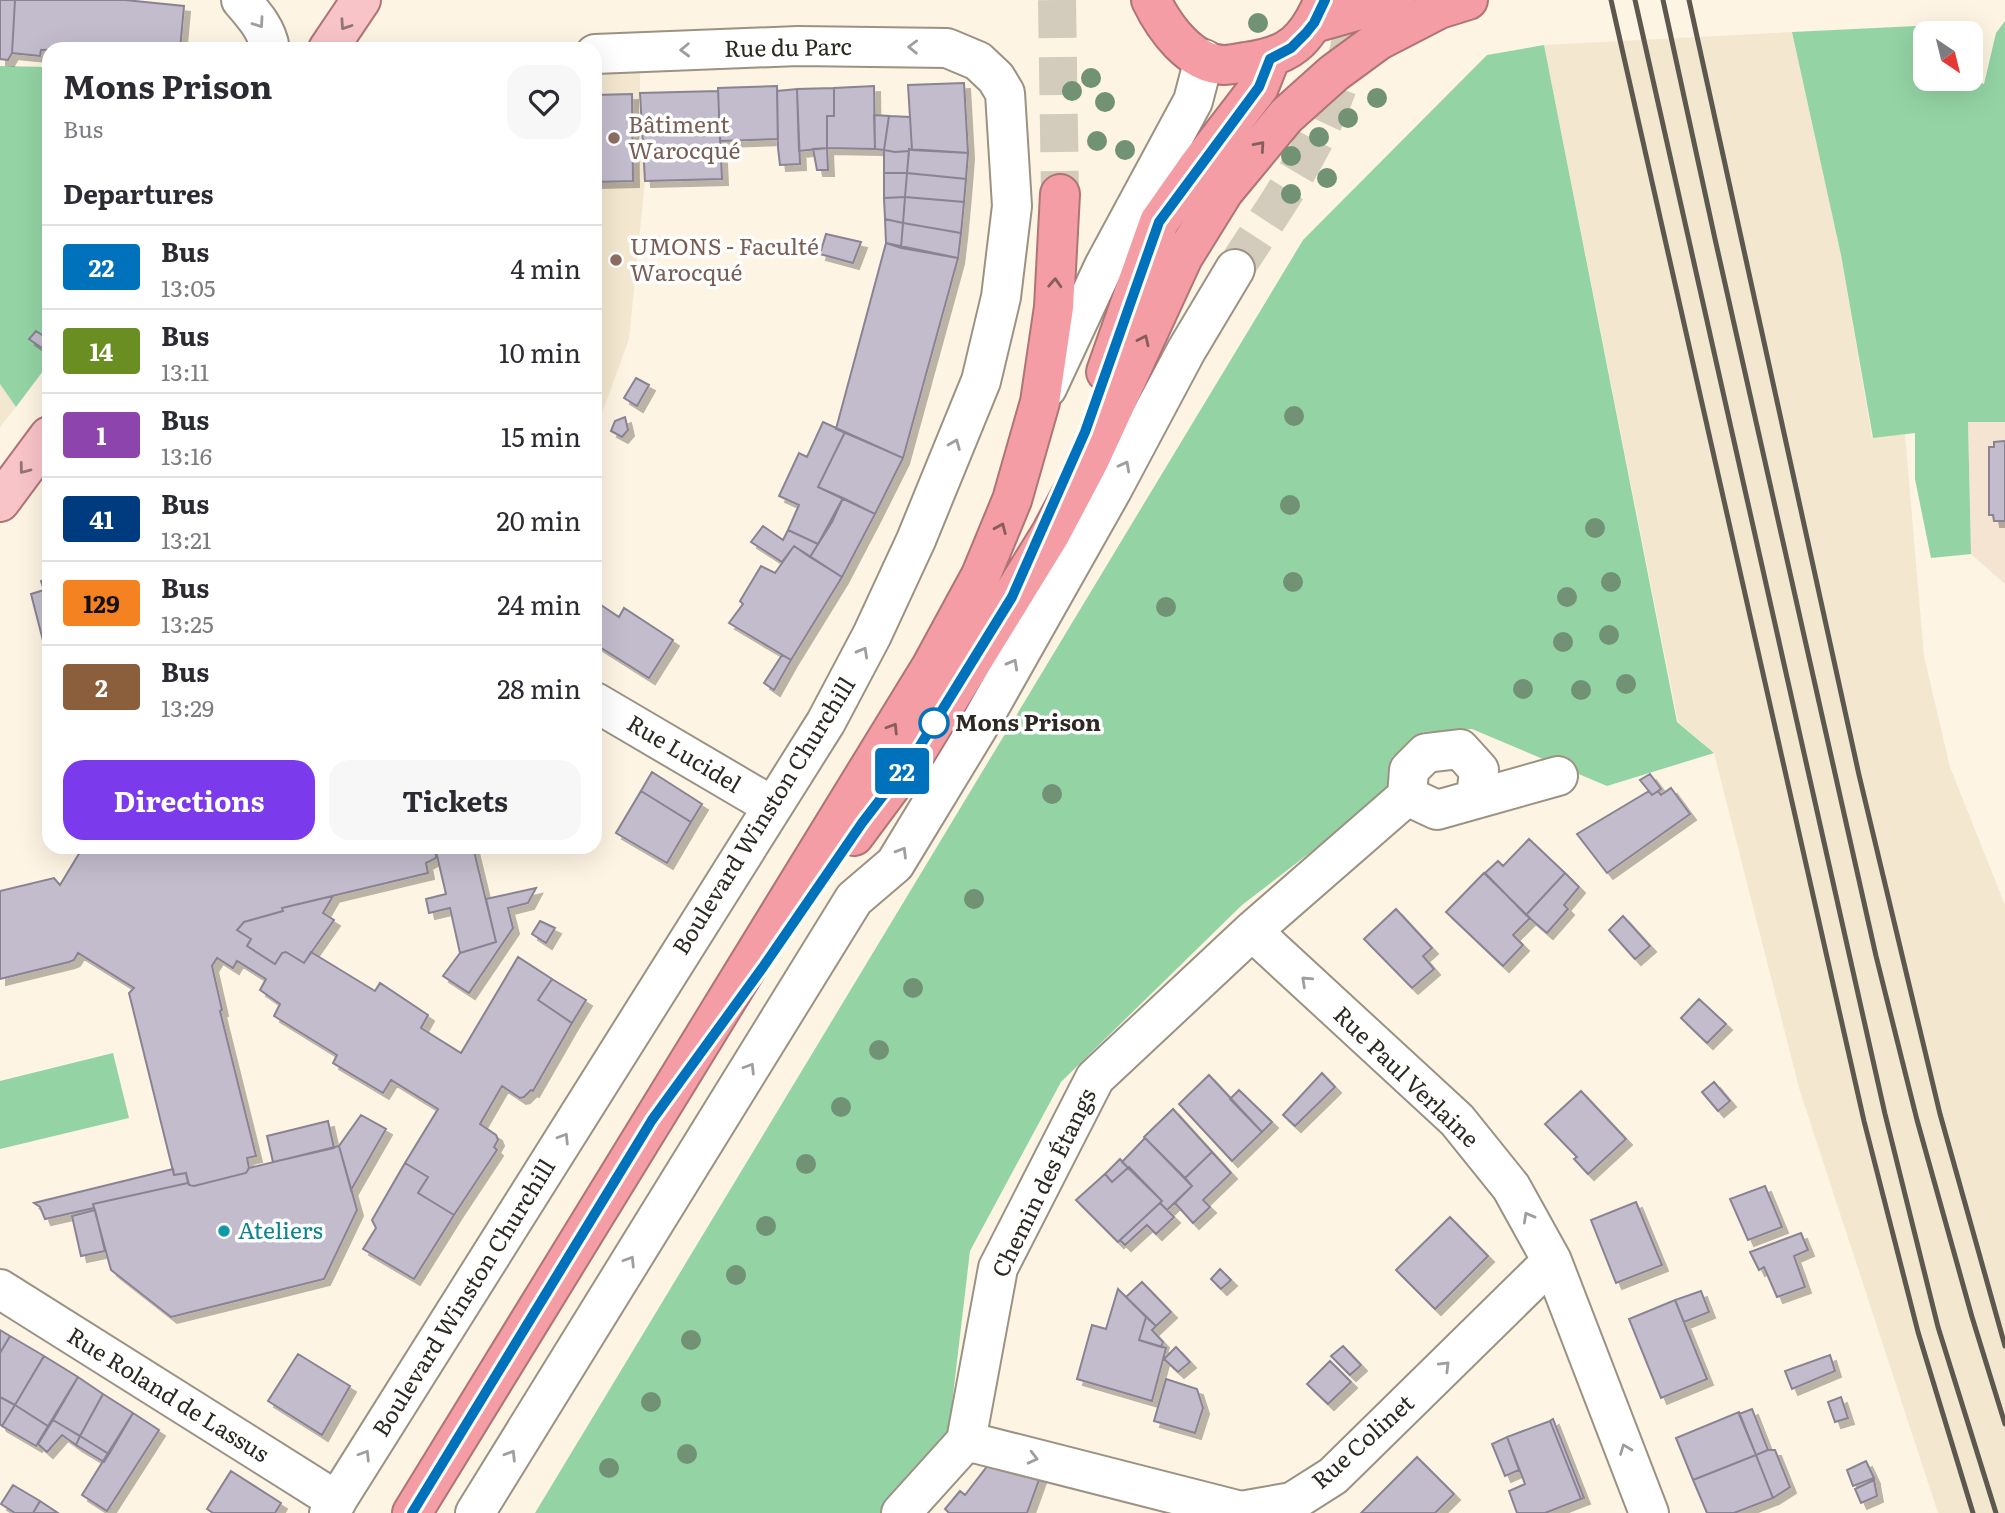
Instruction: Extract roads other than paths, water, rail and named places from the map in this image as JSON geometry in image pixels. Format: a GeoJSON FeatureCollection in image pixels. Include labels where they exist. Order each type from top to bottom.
{"type":"FeatureCollection","features":[{"type":"Feature","properties":{"kind":"highway"},"geometry":{"type":"LineString","coordinates":[[1151,0],[1157,13],[1177,39],[1204,60],[1222,65],[1270,59],[1291,48],[1319,11],[1372,8],[1395,0]]}},
{"type":"Feature","properties":{"kind":"highway"},"geometry":{"type":"LineString","coordinates":[[652,1120],[763,967],[862,823],[915,754],[1012,597],[1051,533],[1089,461],[1183,257],[1224,191],[1286,116],[1334,73],[1379,40],[1439,9],[1468,0]]}},
{"type":"Feature","properties":{"kind":"highway"},"geometry":{"type":"LineString","coordinates":[[1012,597],[1085,432],[1159,222],[1259,87],[1270,59]]}},
{"type":"Feature","properties":{"kind":"highway"},"geometry":{"type":"LineString","coordinates":[[412,1513],[938,655],[981,575],[1012,500],[1040,402],[1054,307],[1060,194]]}},
{"type":"Feature","properties":{"kind":"main road"},"geometry":{"type":"LineString","coordinates":[[333,42],[361,0]]}},
{"type":"Feature","properties":{"kind":"main road"},"geometry":{"type":"LineString","coordinates":[[0,502],[42,445]]}},
{"type":"Feature","properties":{"kind":"street"},"geometry":{"type":"LineString","coordinates":[[241,0],[268,36],[269,42]]}},
{"type":"Feature","properties":{"kind":"street","name":"Rue du Parc"},"geometry":{"type":"LineString","coordinates":[[602,54],[798,46],[947,48],[978,61]]}},
{"type":"Feature","properties":{"kind":"street"},"geometry":{"type":"LineString","coordinates":[[1040,402],[1104,266],[1194,101],[1204,60]]}},
{"type":"Feature","properties":{"kind":"street","name":"Boulevard Winston Churchill"},"geometry":{"type":"LineString","coordinates":[[333,1507],[826,722],[872,635],[916,540],[981,381],[1001,297],[1012,206],[1005,93],[996,78],[978,61]]}},
{"type":"Feature","properties":{"kind":"street"},"geometry":{"type":"LineString","coordinates":[[854,899],[895,864],[980,724],[1112,491],[1186,351],[1235,269]]}},
{"type":"Feature","properties":{"kind":"street","name":"Rue Lucidel"},"geometry":{"type":"LineString","coordinates":[[602,706],[772,806]]}},
{"type":"Feature","properties":{"kind":"street"},"geometry":{"type":"LineString","coordinates":[[1476,798],[1479,770],[1460,748],[1426,753],[1409,770],[1408,796],[1437,810],[1558,776]]}},
{"type":"Feature","properties":{"kind":"street"},"geometry":{"type":"LineString","coordinates":[[475,1513],[854,899],[876,835],[915,754]]}},
{"type":"Feature","properties":{"kind":"street","name":"Chemin des Étangs"},"geometry":{"type":"LineString","coordinates":[[967,1441],[998,1268],[1095,1078],[1252,931],[1408,796]]}},
{"type":"Feature","properties":{"kind":"street","name":"Rue Paul Verlaine"},"geometry":{"type":"LineString","coordinates":[[1252,931],[1457,1120],[1511,1187],[1552,1261],[1649,1513]]}},
{"type":"Feature","properties":{"kind":"street","name":"Rue Colinet"},"geometry":{"type":"LineString","coordinates":[[967,1441],[1241,1511],[1293,1502],[1333,1476],[1552,1261]]}},
{"type":"Feature","properties":{"kind":"street","name":"Rue Roland de Lassus"},"geometry":{"type":"LineString","coordinates":[[0,1289],[333,1507]]}},
{"type":"Feature","properties":{"kind":"street"},"geometry":{"type":"LineString","coordinates":[[901,1513],[967,1441]]}},
{"type":"Feature","properties":{"kind":"tunnel"},"geometry":{"type":"LineString","coordinates":[[1057,0],[1060,194]]}},
{"type":"Feature","properties":{"kind":"tunnel"},"geometry":{"type":"LineString","coordinates":[[1235,269],[1296,174],[1329,109],[1342,75],[1357,0]]}},
{"type":"Feature","properties":{"kind":"railway"},"geometry":{"type":"LineString","coordinates":[[1611,0],[1864,1121],[1918,1332],[1973,1513]]}},
{"type":"Feature","properties":{"kind":"railway"},"geometry":{"type":"LineString","coordinates":[[1635,0],[1885,1114],[1938,1327],[1996,1513]]}},
{"type":"Feature","properties":{"kind":"railway"},"geometry":{"type":"LineString","coordinates":[[1663,0],[1876,956],[1917,1120],[2005,1424]]}},
{"type":"Feature","properties":{"kind":"railway"},"geometry":{"type":"LineString","coordinates":[[1689,0],[1859,775],[1940,1114],[2005,1346]]}},
{"type":"Feature","properties":{"kind":"place","name":"Bâtiment Warocqué"},"geometry":{"type":"Point","coordinates":[614,138]}},
{"type":"Feature","properties":{"kind":"place","name":"UMONS - Faculté Warocqué"},"geometry":{"type":"Point","coordinates":[616,260]}},
{"type":"Feature","properties":{"kind":"place","name":"Mons Prison"},"geometry":{"type":"Point","coordinates":[934,723]}},
{"type":"Feature","properties":{"kind":"place","name":"Ateliers"},"geometry":{"type":"Point","coordinates":[224,1231]}}]}
